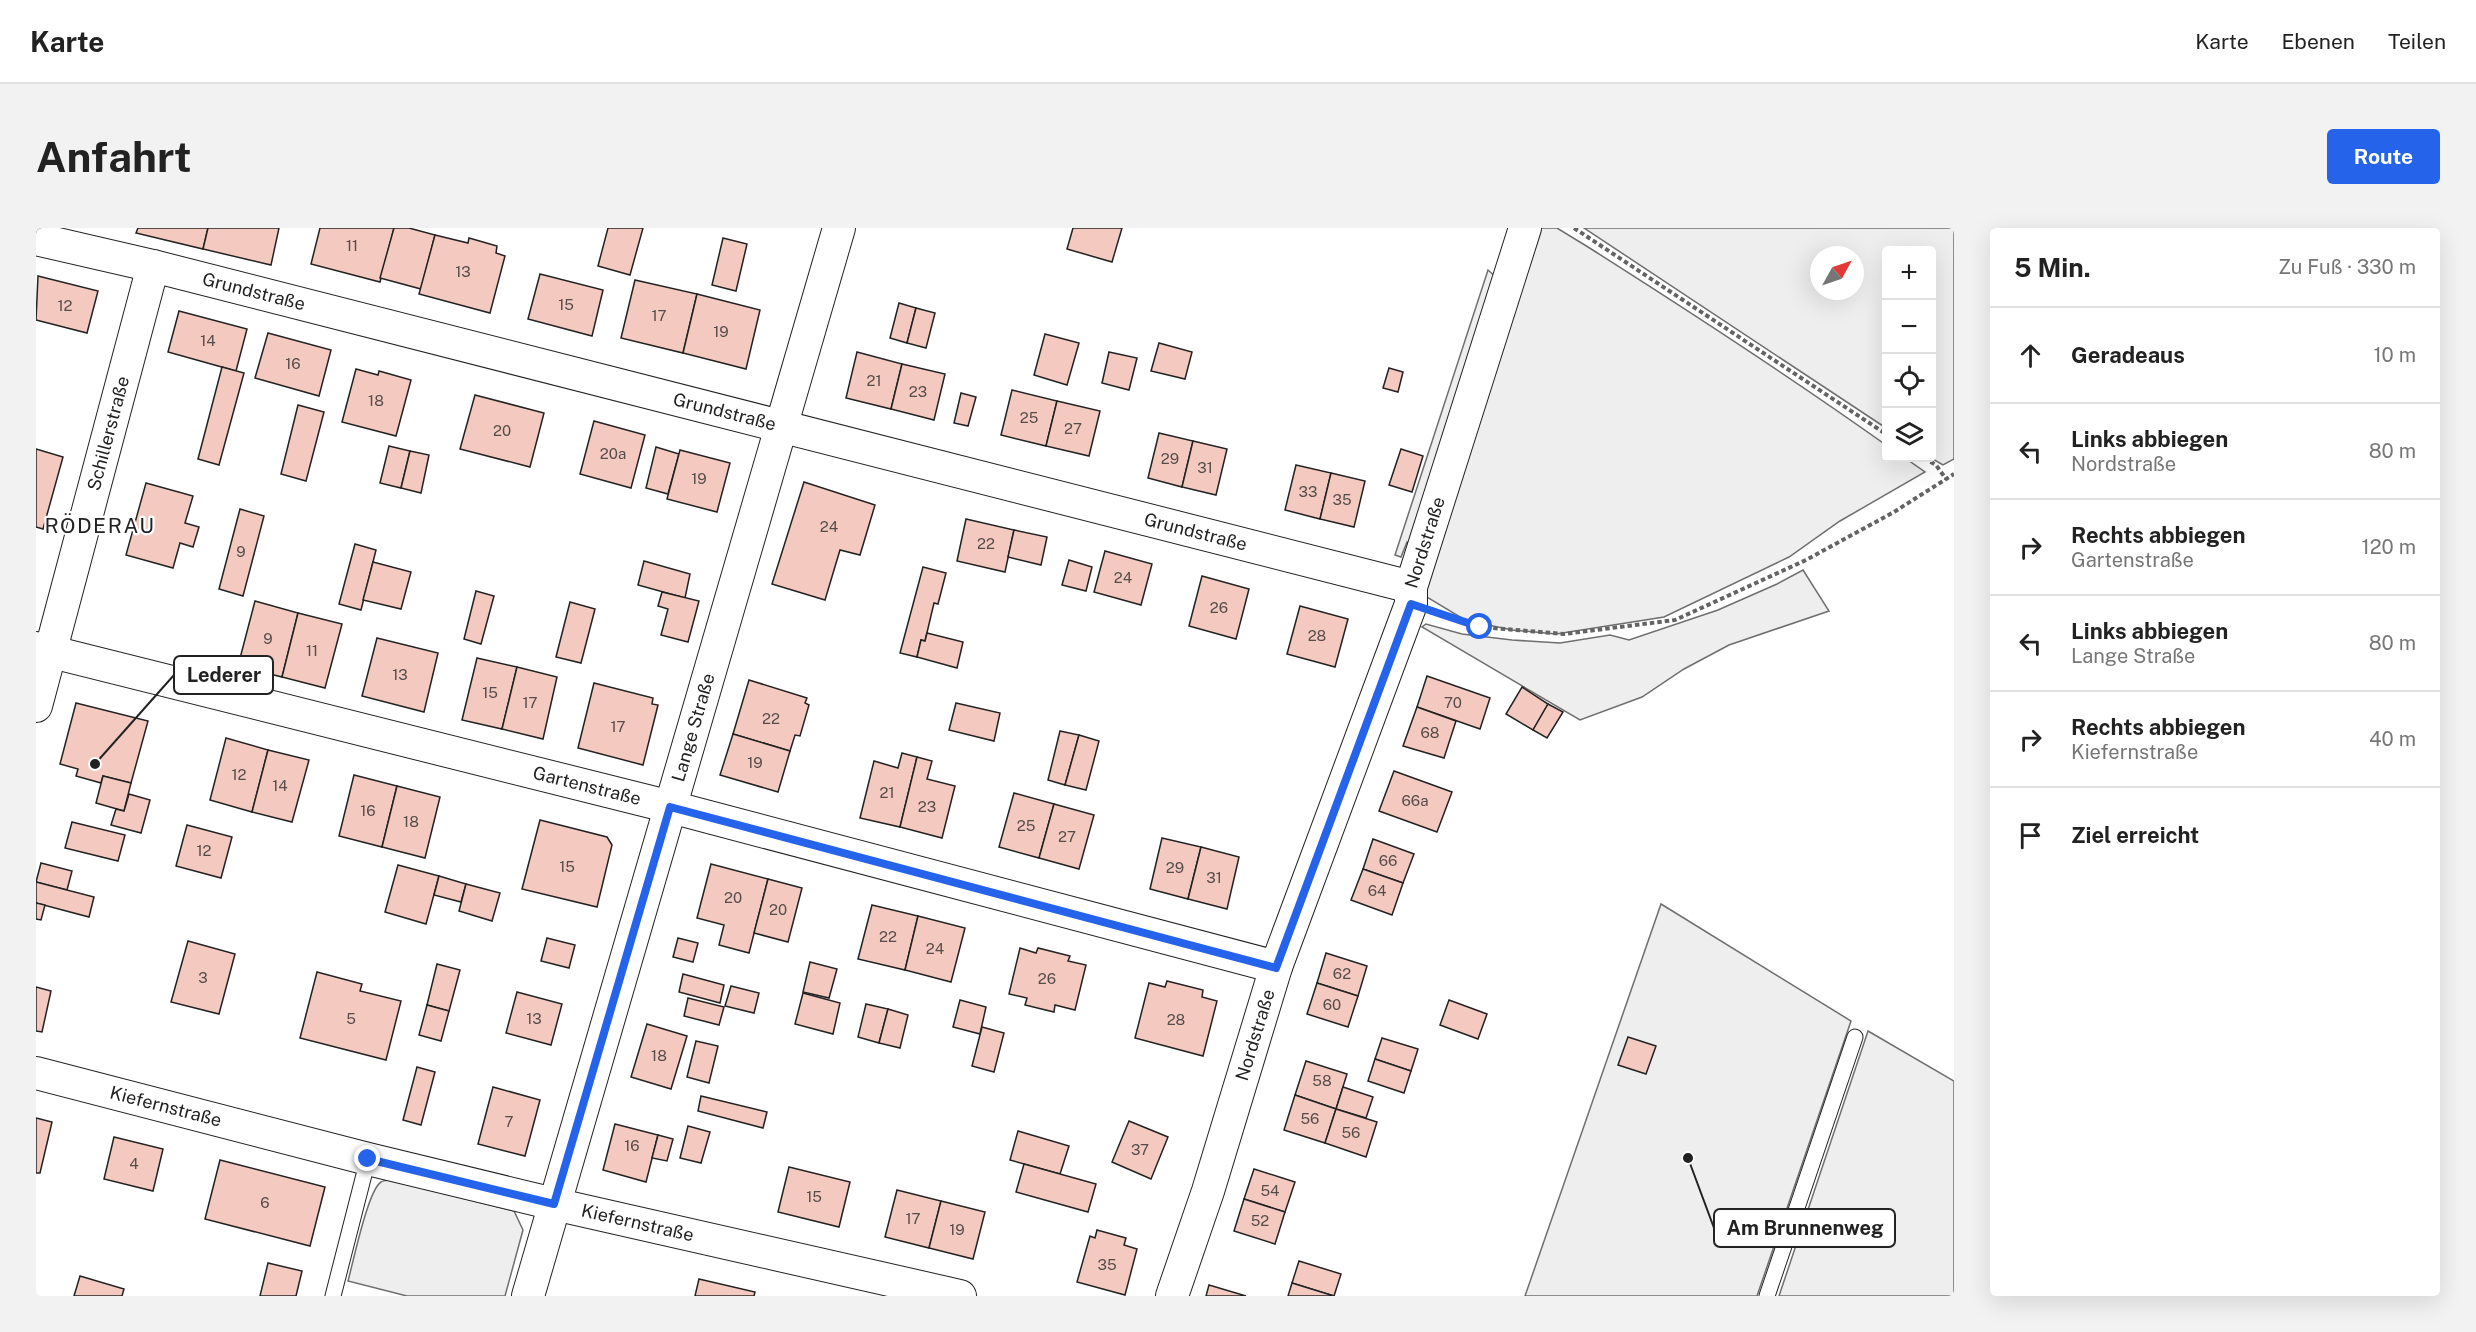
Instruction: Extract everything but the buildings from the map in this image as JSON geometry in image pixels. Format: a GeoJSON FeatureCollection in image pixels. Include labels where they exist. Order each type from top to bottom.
{"type":"FeatureCollection","features":[{"type":"Feature","properties":{"kind":"street","name":"Lange Straße"},"geometry":{"type":"LineString","coordinates":[[528,1296],[839,228]]}},
{"type":"Feature","properties":{"kind":"street","name":"Nordstraße"},"geometry":{"type":"LineString","coordinates":[[1172,1296],[1208,1191],[1276,968],[1411,595],[1525,228]]}},
{"type":"Feature","properties":{"kind":"street","name":"Grundstraße"},"geometry":{"type":"LineString","coordinates":[[36,239],[153,266],[782,425],[1411,595]]}},
{"type":"Feature","properties":{"kind":"street","name":"Schillerstraße"},"geometry":{"type":"LineString","coordinates":[[36,706],[43,650],[153,266]]}},
{"type":"Feature","properties":{"kind":"street","name":"Gartenstraße"},"geometry":{"type":"LineString","coordinates":[[43,650],[670,807],[1276,968]]}},
{"type":"Feature","properties":{"kind":"street","name":"Kiefernstraße"},"geometry":{"type":"LineString","coordinates":[[36,1073],[368,1159],[554,1204],[960,1296]]}},
{"type":"Feature","properties":{"kind":"lane"},"geometry":{"type":"LineString","coordinates":[[1767,1296],[1855,1037]]}},
{"type":"Feature","properties":{"kind":"lane"},"geometry":{"type":"LineString","coordinates":[[333,1296],[368,1159]]}},
{"type":"Feature","properties":{"kind":"path"},"geometry":{"type":"LineString","coordinates":[[1574,228],[1882,431]]}},
{"type":"Feature","properties":{"kind":"path"},"geometry":{"type":"LineString","coordinates":[[1931,462],[1936,465],[1946,479]]}},
{"type":"Feature","properties":{"kind":"path"},"geometry":{"type":"LineString","coordinates":[[1411,595],[1480,627],[1564,634],[1675,620],[1806,560],[1894,512],[1954,474]]}},
{"type":"Feature","properties":{"kind":"shaded area"},"geometry":{"type":"Polygon","coordinates":[[[1538,228],[1557,228],[1813,394],[1882,442],[1882,462],[1911,462],[1925,472],[1840,521],[1789,557],[1664,617],[1556,634],[1512,630],[1465,620],[1425,596],[1434,552],[1538,228]]]}},
{"type":"Feature","properties":{"kind":"shaded area"},"geometry":{"type":"Polygon","coordinates":[[[1584,228],[1954,228],[1954,459],[1943,465],[1936,461],[1936,246],[1882,246],[1882,425],[1584,228]]]}},
{"type":"Feature","properties":{"kind":"shaded area"},"geometry":{"type":"Polygon","coordinates":[[[1488,270],[1497,278],[1414,545],[1407,542],[1401,557],[1395,555],[1488,270]]]}},
{"type":"Feature","properties":{"kind":"shaded area"},"geometry":{"type":"Polygon","coordinates":[[[1803,570],[1829,611],[1729,645],[1684,669],[1642,697],[1580,720],[1422,627],[1426,624],[1462,634],[1512,640],[1560,643],[1610,635],[1629,640],[1718,610],[1803,570]]]}},
{"type":"Feature","properties":{"kind":"shaded area"},"geometry":{"type":"Polygon","coordinates":[[[1661,904],[1851,1021],[1757,1296],[1525,1296],[1661,904]]]}},
{"type":"Feature","properties":{"kind":"shaded area"},"geometry":{"type":"Polygon","coordinates":[[[1868,1031],[1954,1081],[1954,1296],[1779,1296],[1868,1031]]]}},
{"type":"Feature","properties":{"kind":"shaded area"},"geometry":{"type":"Polygon","coordinates":[[[390,1180],[514,1211],[523,1230],[505,1296],[407,1296],[348,1281],[371,1198],[381,1182],[390,1180]]]}},
{"type":"Feature","properties":{"kind":"place","name":"Lederer"},"geometry":{"type":"Point","coordinates":[95,764]}},
{"type":"Feature","properties":{"kind":"place","name":"Am Brunnenweg"},"geometry":{"type":"Point","coordinates":[1688,1158]}},
{"type":"Feature","properties":{"kind":"district","name":"RÖDERAU"},"geometry":{"type":"Point","coordinates":[100,526]}},
{"type":"Feature","properties":{"kind":"route"},"geometry":{"type":"LineString","coordinates":[[368,1159],[554,1204],[670,807],[1276,968],[1411,604],[1480,627]]}}]}
